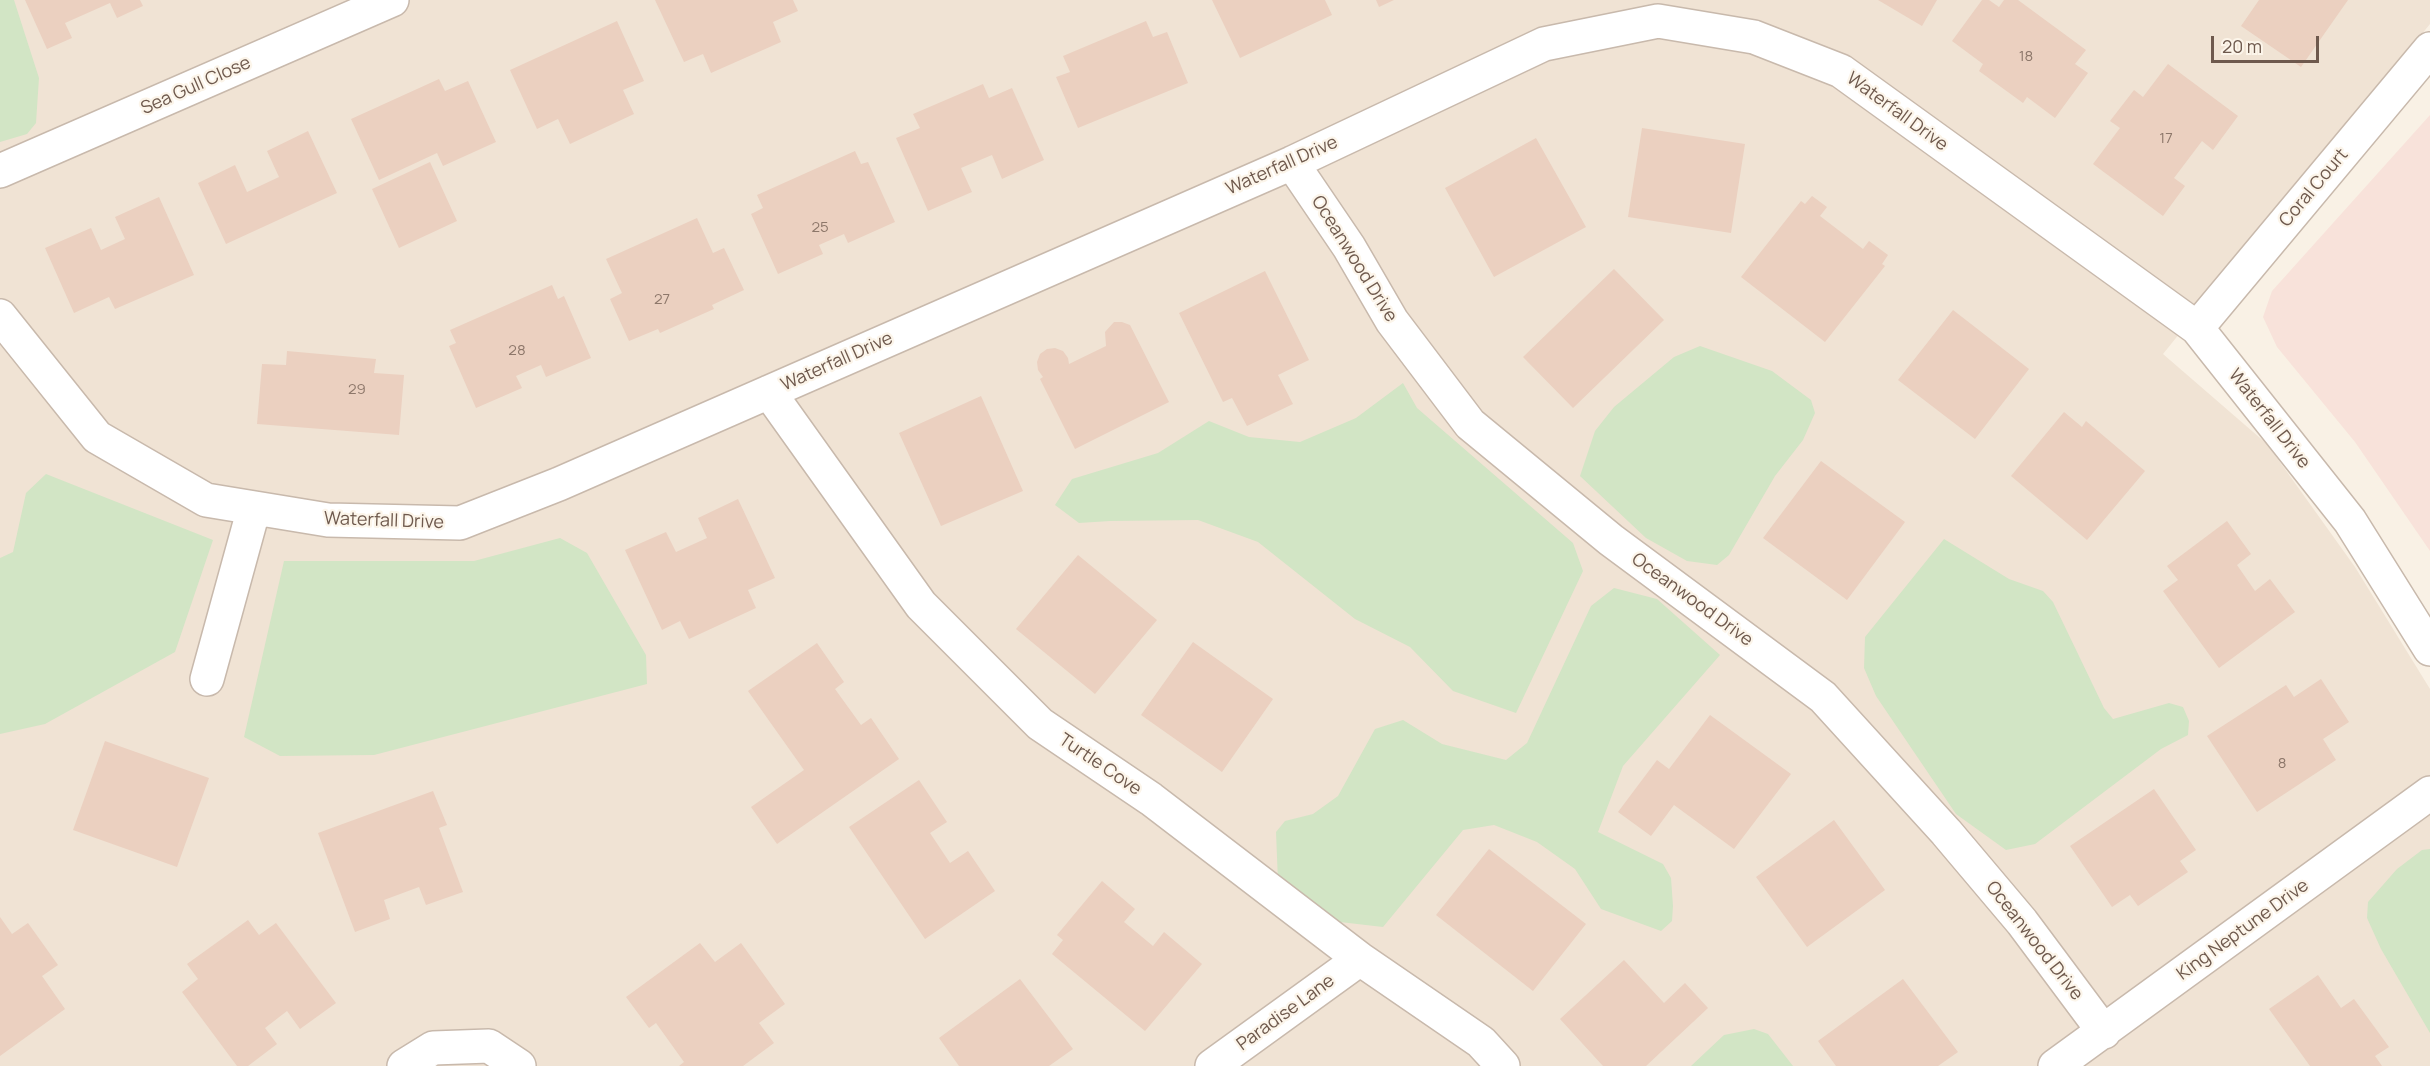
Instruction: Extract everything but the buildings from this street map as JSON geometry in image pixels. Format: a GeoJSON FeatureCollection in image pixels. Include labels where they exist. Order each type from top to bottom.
{"type":"FeatureCollection","features":[{"type":"Feature","properties":{"kind":"street","name":"Sea Gull Close"},"geometry":{"type":"LineString","coordinates":[[0,171],[392,0]]}},
{"type":"Feature","properties":{"kind":"street","name":"Waterfall Drive"},"geometry":{"type":"LineString","coordinates":[[0,316],[97,437],[206,500],[328,520],[460,523],[559,484],[1292,163],[1544,44],[1658,21],[1754,37],[1841,71],[2197,328],[2350,521],[2430,649]]}},
{"type":"Feature","properties":{"kind":"street","name":"Coral Court"},"geometry":{"type":"LineString","coordinates":[[2197,328],[2430,49]]}},
{"type":"Feature","properties":{"kind":"street","name":"Oceanwood Drive"},"geometry":{"type":"LineString","coordinates":[[1292,163],[1349,248],[1392,321],[1470,424],[1611,540],[1824,697],[1946,832],[2022,922],[2104,1032]]}},
{"type":"Feature","properties":{"kind":"street","name":"Turtle Cove"},"geometry":{"type":"LineString","coordinates":[[769,392],[921,605],[1040,724],[1151,800],[1360,959],[1481,1042],[1503,1066]]}},
{"type":"Feature","properties":{"kind":"street"},"geometry":{"type":"LineString","coordinates":[[207,679],[254,508]]}},
{"type":"Feature","properties":{"kind":"street","name":"King Neptune Drive"},"geometry":{"type":"LineString","coordinates":[[2055,1066],[2430,793]]}},
{"type":"Feature","properties":{"kind":"street","name":"Paradise Lane"},"geometry":{"type":"LineString","coordinates":[[1212,1066],[1360,959]]}},
{"type":"Feature","properties":{"kind":"street"},"geometry":{"type":"LineString","coordinates":[[404,1066],[433,1048],[489,1046],[519,1066]]}},
{"type":"Feature","properties":{"kind":"shaded area"},"geometry":{"type":"Polygon","coordinates":[[[0,0],[2430,0],[2430,24],[2163,354],[2267,444],[2355,567],[2430,689],[2430,1066],[0,1066],[0,0]]]}},
{"type":"Feature","properties":{"kind":"shaded area"},"geometry":{"type":"Polygon","coordinates":[[[2430,115],[2430,551],[2355,442],[2277,347],[2263,317],[2272,291],[2430,115]]]}},
{"type":"Feature","properties":{"kind":"green space"},"geometry":{"type":"Polygon","coordinates":[[[0,0],[14,0],[39,78],[36,123],[27,134],[0,142],[0,0]]]}},
{"type":"Feature","properties":{"kind":"green space"},"geometry":{"type":"Polygon","coordinates":[[[1700,346],[1772,371],[1811,400],[1815,413],[1803,440],[1775,476],[1729,555],[1717,565],[1687,561],[1646,538],[1580,476],[1595,431],[1614,407],[1674,357],[1700,346]]]}},
{"type":"Feature","properties":{"kind":"green space"},"geometry":{"type":"Polygon","coordinates":[[[1403,383],[1417,408],[1573,543],[1583,571],[1516,713],[1453,691],[1410,647],[1355,619],[1258,542],[1198,520],[1079,523],[1055,505],[1072,479],[1158,453],[1209,421],[1249,437],[1300,442],[1356,418],[1403,383]]]}},
{"type":"Feature","properties":{"kind":"green space"},"geometry":{"type":"Polygon","coordinates":[[[46,474],[213,540],[175,652],[45,724],[0,734],[0,558],[13,552],[26,493],[46,474]]]}},
{"type":"Feature","properties":{"kind":"green space"},"geometry":{"type":"Polygon","coordinates":[[[560,538],[587,553],[646,655],[647,684],[374,755],[280,756],[244,737],[284,561],[474,561],[560,538]]]}},
{"type":"Feature","properties":{"kind":"green space"},"geometry":{"type":"Polygon","coordinates":[[[1944,539],[2009,579],[2043,591],[2053,602],[2104,708],[2113,719],[2169,703],[2183,707],[2189,721],[2188,735],[2161,749],[2035,844],[2006,850],[1956,814],[1876,696],[1864,668],[1865,637],[1944,539]]]}},
{"type":"Feature","properties":{"kind":"green space"},"geometry":{"type":"Polygon","coordinates":[[[1614,588],[1657,599],[1720,655],[1623,766],[1598,832],[1663,864],[1671,878],[1672,921],[1661,931],[1601,909],[1575,869],[1537,842],[1494,825],[1463,830],[1383,927],[1314,919],[1278,882],[1276,832],[1285,821],[1313,814],[1338,796],[1375,729],[1403,720],[1442,744],[1506,760],[1527,743],[1591,606],[1614,588]]]}},
{"type":"Feature","properties":{"kind":"green space"},"geometry":{"type":"Polygon","coordinates":[[[2430,849],[2430,1033],[2381,949],[2367,918],[2368,902],[2397,869],[2422,850],[2430,849]]]}},
{"type":"Feature","properties":{"kind":"green space"},"geometry":{"type":"Polygon","coordinates":[[[1754,1029],[1768,1034],[1793,1066],[1691,1066],[1724,1035],[1754,1029]]]}}]}
